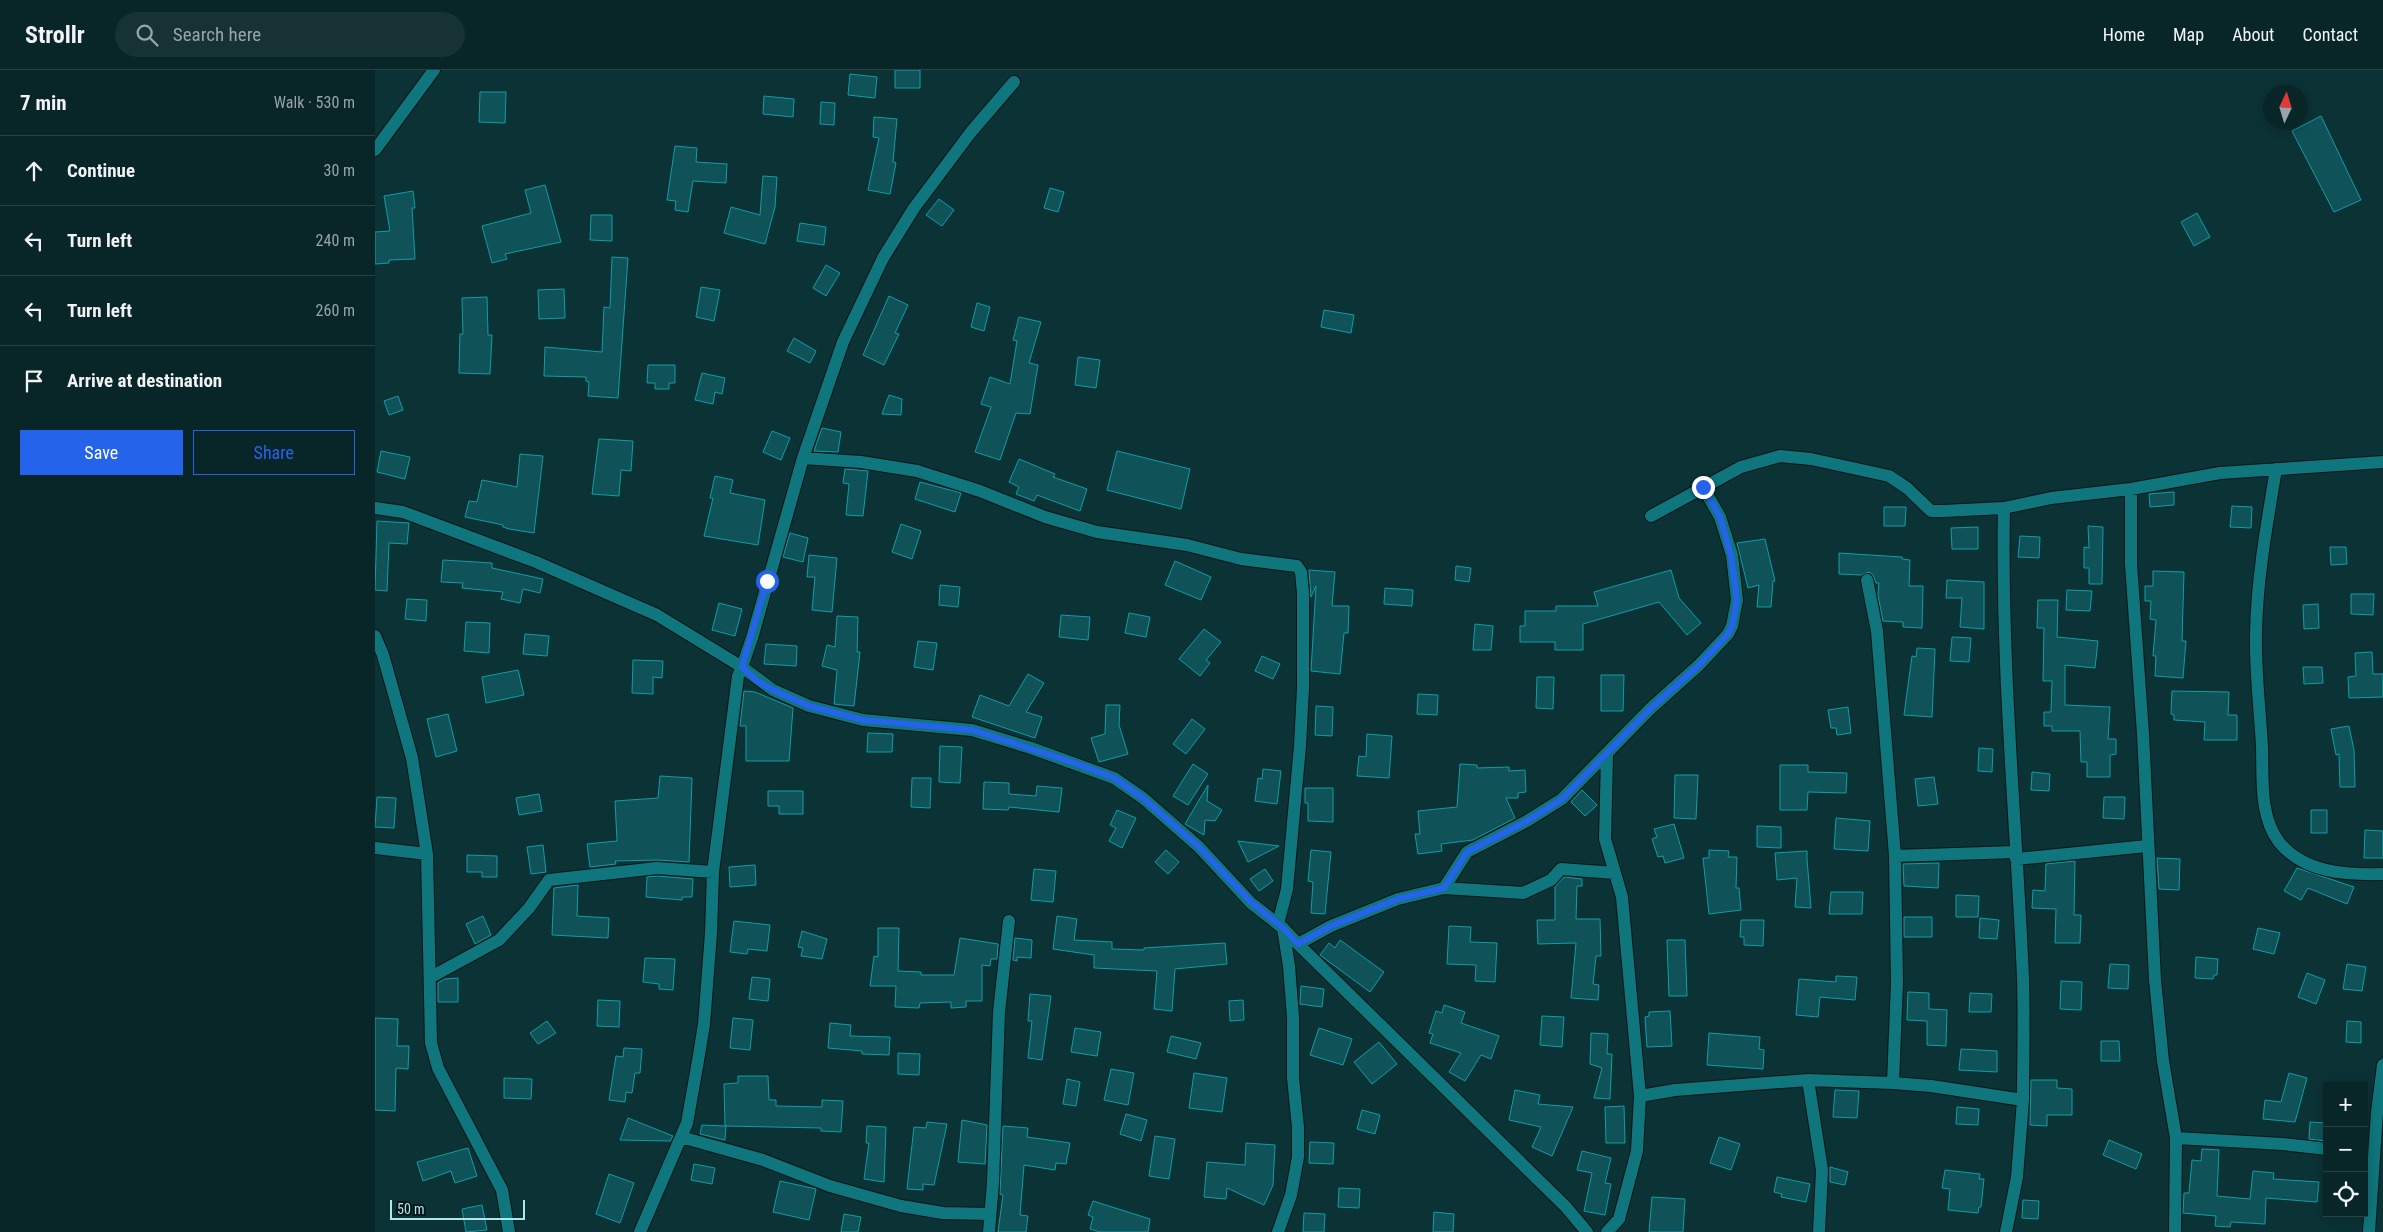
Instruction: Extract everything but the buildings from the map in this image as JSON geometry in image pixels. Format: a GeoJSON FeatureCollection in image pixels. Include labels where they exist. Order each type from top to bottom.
{"type":"FeatureCollection","features":[{"type":"Feature","properties":{"kind":"street"},"geometry":{"type":"LineString","coordinates":[[375,150],[434,70]]}},
{"type":"Feature","properties":{"kind":"street"},"geometry":{"type":"LineString","coordinates":[[640,1232],[687,1123],[704,1024],[711,933],[713,872],[738,676],[752,638],[803,458],[843,342],[883,258],[914,208],[937,177],[971,132],[1014,82]]}},
{"type":"Feature","properties":{"kind":"street"},"geometry":{"type":"LineString","coordinates":[[1651,516],[1741,467],[1779,456],[1811,459],[1889,476],[1907,488],[1931,510],[2004,508],[2051,498],[2131,489],[2220,473],[2383,462]]}},
{"type":"Feature","properties":{"kind":"street"},"geometry":{"type":"LineString","coordinates":[[803,458],[861,462],[917,471],[980,491],[1045,516],[1097,532],[1187,545],[1241,558],[1297,566],[1301,572],[1303,593],[1303,688],[1300,746],[1289,847],[1287,890],[1281,926],[1289,966],[1293,1017],[1293,1078],[1298,1127],[1298,1157],[1291,1195],[1278,1232]]}},
{"type":"Feature","properties":{"kind":"street"},"geometry":{"type":"LineString","coordinates":[[2276,468],[2261,564],[2256,635],[2265,811],[2278,840],[2290,853],[2310,865],[2319,869],[2357,875],[2383,874]]}},
{"type":"Feature","properties":{"kind":"street"},"geometry":{"type":"LineString","coordinates":[[1444,888],[1467,852],[1527,821],[1562,799],[1650,709],[1717,647],[1728,634],[1732,626],[1737,600],[1731,555],[1720,517],[1703,487]]}},
{"type":"Feature","properties":{"kind":"street"},"geometry":{"type":"LineString","coordinates":[[2131,489],[2131,564],[2143,734],[2147,846],[2156,989],[2163,1061],[2176,1138],[2175,1232]]}},
{"type":"Feature","properties":{"kind":"street"},"geometry":{"type":"LineString","coordinates":[[375,508],[403,512],[535,562],[657,615],[742,667],[757,681],[809,706],[863,720],[972,730],[1039,750],[1114,778],[1143,798],[1199,847],[1251,902],[1281,926],[1566,1207],[1587,1232]]}},
{"type":"Feature","properties":{"kind":"street"},"geometry":{"type":"LineString","coordinates":[[2004,508],[2003,576],[2016,855],[2023,958],[2023,1100],[2017,1177],[2006,1232]]}},
{"type":"Feature","properties":{"kind":"street"},"geometry":{"type":"LineString","coordinates":[[1867,580],[1877,631],[1895,856],[1897,982],[1893,1083]]}},
{"type":"Feature","properties":{"kind":"street"},"geometry":{"type":"LineString","coordinates":[[375,636],[383,655],[412,758],[427,854],[431,1043],[438,1068],[502,1190],[509,1232]]}},
{"type":"Feature","properties":{"kind":"street"},"geometry":{"type":"LineString","coordinates":[[1607,755],[1605,839],[1622,897],[1640,1096],[1637,1151],[1619,1219],[1607,1232]]}},
{"type":"Feature","properties":{"kind":"street"},"geometry":{"type":"LineString","coordinates":[[1895,856],[2016,855],[2147,846]]}},
{"type":"Feature","properties":{"kind":"street"},"geometry":{"type":"LineString","coordinates":[[375,848],[427,854]]}},
{"type":"Feature","properties":{"kind":"street"},"geometry":{"type":"LineString","coordinates":[[431,977],[499,940],[529,908],[549,880],[657,868],[713,872]]}},
{"type":"Feature","properties":{"kind":"street"},"geometry":{"type":"LineString","coordinates":[[1298,944],[1331,926],[1398,899],[1444,888],[1523,893],[1551,880],[1561,869],[1615,873]]}},
{"type":"Feature","properties":{"kind":"street"},"geometry":{"type":"LineString","coordinates":[[989,1232],[993,1182],[999,1012],[1009,921]]}},
{"type":"Feature","properties":{"kind":"street"},"geometry":{"type":"LineString","coordinates":[[2369,1232],[2369,1152],[2380,1112],[2383,1065]]}},
{"type":"Feature","properties":{"kind":"street"},"geometry":{"type":"LineString","coordinates":[[1640,1096],[1675,1090],[1808,1080],[1931,1086],[2023,1100]]}},
{"type":"Feature","properties":{"kind":"street"},"geometry":{"type":"LineString","coordinates":[[1808,1080],[1822,1170],[1819,1232]]}},
{"type":"Feature","properties":{"kind":"street"},"geometry":{"type":"LineString","coordinates":[[681,1137],[763,1160],[830,1186],[901,1206],[943,1213],[989,1214]]}},
{"type":"Feature","properties":{"kind":"street"},"geometry":{"type":"LineString","coordinates":[[2176,1138],[2283,1144],[2323,1149]]}},
{"type":"Feature","properties":{"kind":"route"},"geometry":{"type":"LineString","coordinates":[[767,581],[752,638],[742,667],[757,681],[809,706],[863,720],[925,724],[972,730],[1031,748],[1114,778],[1143,798],[1199,847],[1251,902],[1283,928],[1298,944],[1331,926],[1398,899],[1444,888],[1463,862],[1467,852],[1527,821],[1562,799],[1650,709],[1717,647],[1732,626],[1737,600],[1731,555],[1720,517],[1703,487]]}}]}
